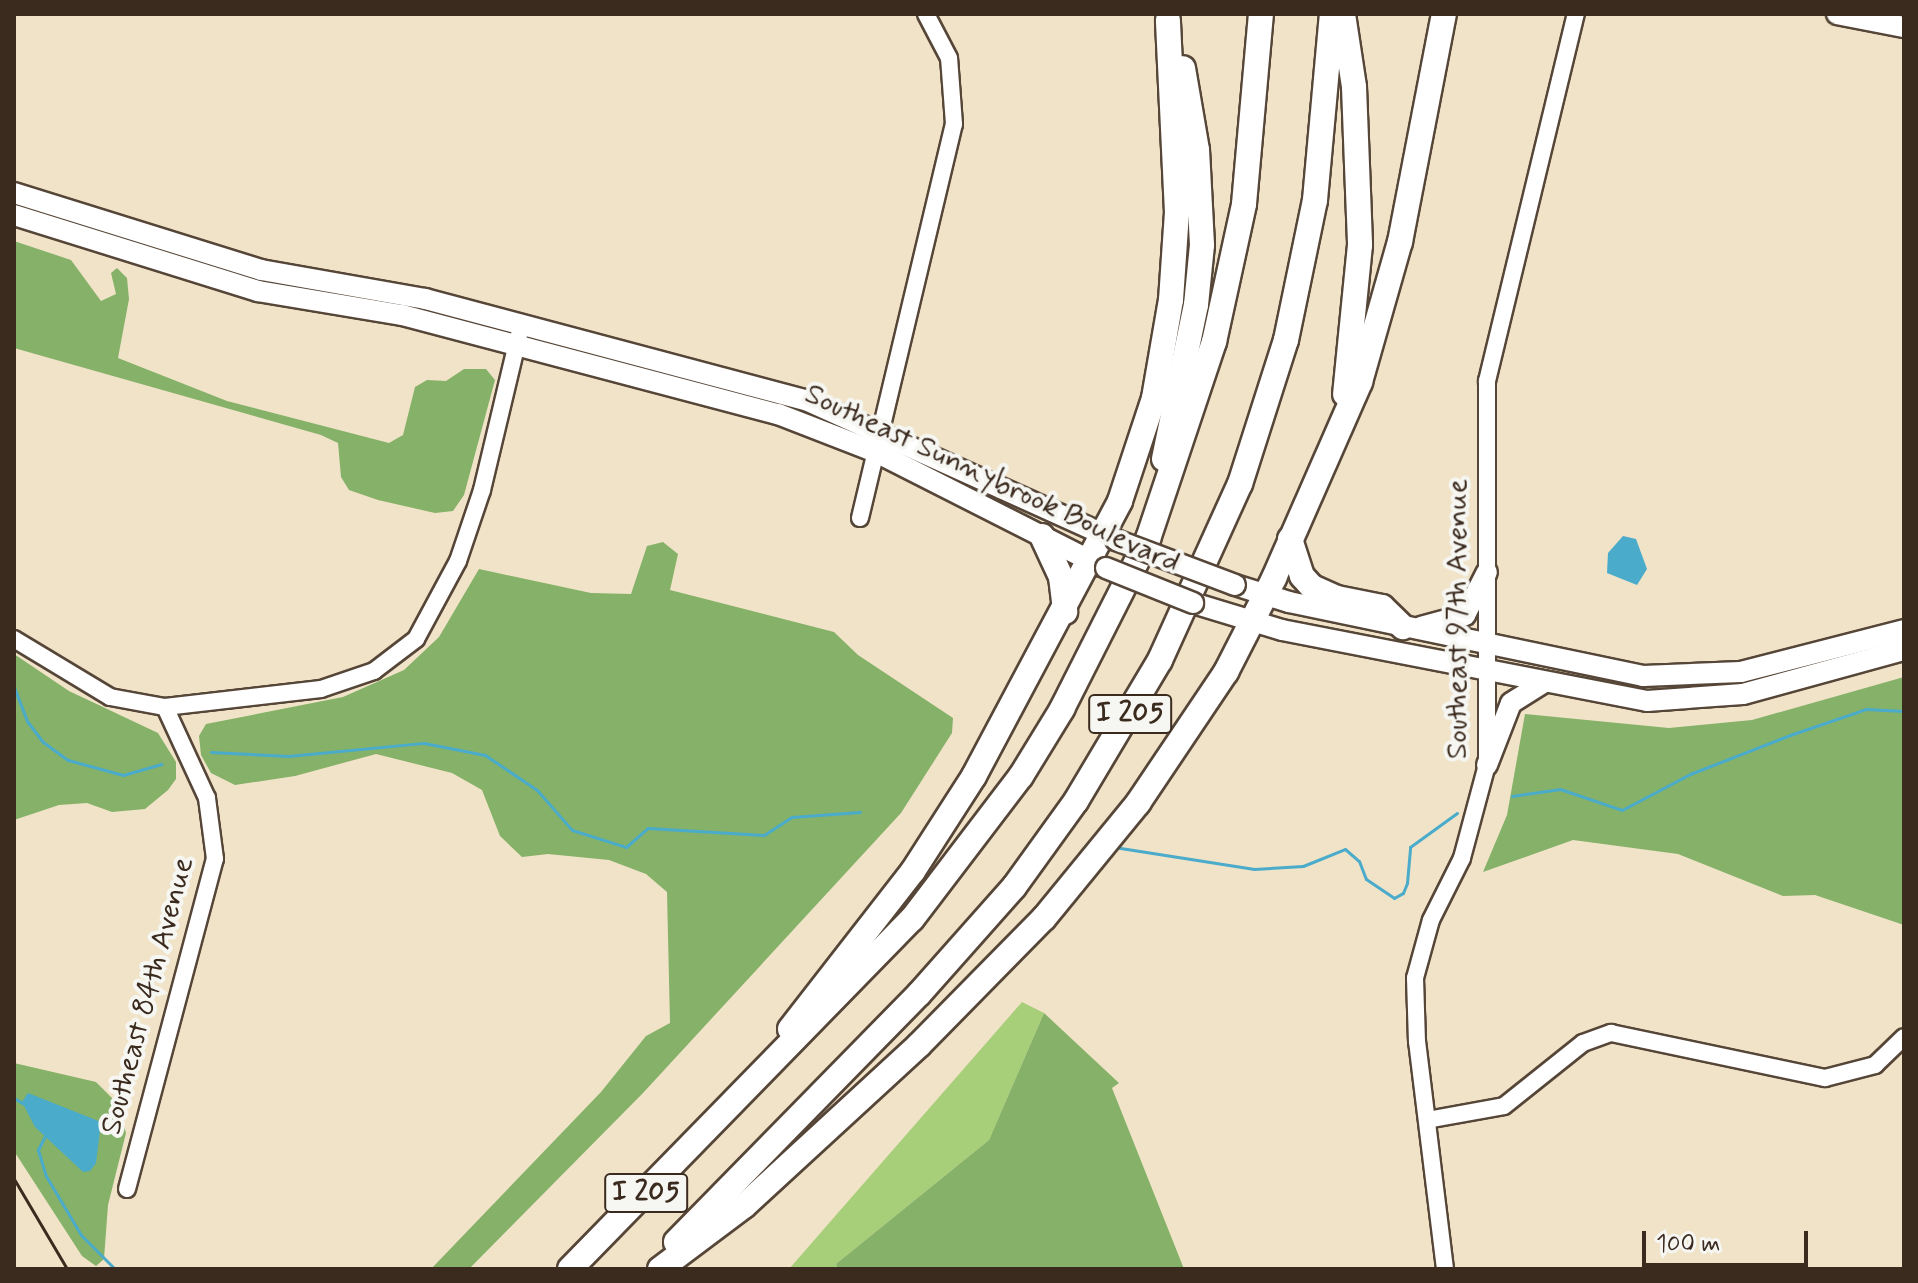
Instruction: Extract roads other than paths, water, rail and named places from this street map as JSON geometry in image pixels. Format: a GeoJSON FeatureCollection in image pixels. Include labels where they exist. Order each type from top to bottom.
{"type":"FeatureCollection","features":[{"type":"Feature","properties":{"kind":"highway","name":"I 205"},"geometry":{"type":"LineString","coordinates":[[570,1269],[862,973],[973,842],[1062,709],[1148,539],[1194,413],[1227,292],[1251,147],[1261,14]]}},
{"type":"Feature","properties":{"kind":"highway","name":"I 205"},"geometry":{"type":"LineString","coordinates":[[649,1269],[908,1006],[1014,887],[1098,767],[1160,660],[1240,484],[1286,340],[1315,200],[1332,14]]}},
{"type":"Feature","properties":{"kind":"highway"},"geometry":{"type":"LineString","coordinates":[[1343,14],[1354,87],[1360,245],[1345,408]]}},
{"type":"Feature","properties":{"kind":"highway"},"geometry":{"type":"LineString","coordinates":[[660,1269],[744,1206],[919,1045],[1044,918],[1177,748],[1253,621],[1345,408],[1360,382],[1400,242],[1444,14]]}},
{"type":"Feature","properties":{"kind":"highway"},"geometry":{"type":"LineString","coordinates":[[1148,539],[1196,305],[1202,245],[1197,150],[1178,39],[1167,17]]}},
{"type":"Feature","properties":{"kind":"highway"},"geometry":{"type":"LineString","coordinates":[[722,1117],[929,848],[1065,612],[1099,565],[1111,538],[1154,398],[1171,300],[1177,213],[1167,17]]}},
{"type":"Feature","properties":{"kind":"highway"},"geometry":{"type":"LineString","coordinates":[[1042,536],[1061,577],[1065,612]]}},
{"type":"Feature","properties":{"kind":"highway"},"geometry":{"type":"LineString","coordinates":[[1290,539],[1302,576],[1312,587],[1382,607],[1408,628]]}},
{"type":"Feature","properties":{"kind":"main road"},"geometry":{"type":"LineString","coordinates":[[1837,14],[1866,16],[1904,27]]}},
{"type":"Feature","properties":{"kind":"main road","name":"Southeast Sunnybrook Boulevard"},"geometry":{"type":"LineString","coordinates":[[14,193],[261,270],[406,294],[808,401],[881,431],[1111,538],[1235,585],[1408,628],[1617,672],[1699,677],[1759,668],[1904,630]]}},
{"type":"Feature","properties":{"kind":"main road","name":"Southeast Sunnybrook Boulevard"},"geometry":{"type":"LineString","coordinates":[[14,215],[258,291],[391,313],[807,423],[876,452],[1099,565],[1225,614],[1253,621],[1617,698],[1684,701],[1743,694],[1904,650]]}},
{"type":"Feature","properties":{"kind":"main road"},"geometry":{"type":"LineString","coordinates":[[700,393],[710,385],[738,389],[749,384]]}},
{"type":"Feature","properties":{"kind":"main road"},"geometry":{"type":"LineString","coordinates":[[1408,628],[1465,615],[1487,572]]}},
{"type":"Feature","properties":{"kind":"main road"},"geometry":{"type":"LineString","coordinates":[[1827,672],[1845,656],[1904,640]]}},
{"type":"Feature","properties":{"kind":"main road"},"geometry":{"type":"LineString","coordinates":[[1487,765],[1511,703],[1543,683]]}},
{"type":"Feature","properties":{"kind":"street"},"geometry":{"type":"LineString","coordinates":[[860,518],[954,124],[949,58],[926,14]]}},
{"type":"Feature","properties":{"kind":"street","name":"Southeast 97th Avenue"},"geometry":{"type":"LineString","coordinates":[[1445,1269],[1415,1020],[1417,967],[1431,920],[1473,825],[1487,765],[1487,381],[1576,14]]}},
{"type":"Feature","properties":{"kind":"street"},"geometry":{"type":"LineString","coordinates":[[14,639],[100,693],[165,707],[321,689],[374,671],[416,639],[438,605],[466,539],[520,324]]}},
{"type":"Feature","properties":{"kind":"street","name":"Southeast 84th Avenue"},"geometry":{"type":"LineString","coordinates":[[127,1189],[215,859],[207,798],[165,707]]}},
{"type":"Feature","properties":{"kind":"street"},"geometry":{"type":"LineString","coordinates":[[1427,1120],[1504,1106],[1583,1043],[1611,1033],[1825,1078],[1875,1065],[1904,1037]]}},
{"type":"Feature","properties":{"kind":"water"},"geometry":{"type":"Polygon","coordinates":[[[1623,536],[1636,539],[1647,569],[1637,585],[1607,573],[1608,553],[1623,536]]]}},
{"type":"Feature","properties":{"kind":"water"},"geometry":{"type":"Polygon","coordinates":[[[28,1093],[101,1122],[96,1163],[90,1171],[83,1172],[35,1127],[22,1102],[28,1093]]]}},
{"type":"Feature","properties":{"kind":"waterway"},"geometry":{"type":"LineString","coordinates":[[14,687],[27,721],[43,742],[68,760],[123,775],[161,764]]}},
{"type":"Feature","properties":{"kind":"waterway"},"geometry":{"type":"LineString","coordinates":[[1512,796],[1560,789],[1622,810],[1690,774],[1790,735],[1866,709],[1904,711]]}},
{"type":"Feature","properties":{"kind":"waterway"},"geometry":{"type":"LineString","coordinates":[[211,752],[288,756],[424,743],[485,755],[537,790],[572,830],[626,847],[648,828],[764,835],[792,817],[860,812]]}},
{"type":"Feature","properties":{"kind":"waterway"},"geometry":{"type":"LineString","coordinates":[[1114,847],[1254,869],[1303,866],[1345,849],[1359,861],[1366,879],[1394,898],[1403,893],[1407,883],[1410,847],[1457,813]]}},
{"type":"Feature","properties":{"kind":"waterway"},"geometry":{"type":"LineString","coordinates":[[14,1098],[24,1104]]}},
{"type":"Feature","properties":{"kind":"waterway"},"geometry":{"type":"LineString","coordinates":[[45,1136],[38,1150],[46,1176],[81,1235],[115,1269]]}},
{"type":"Feature","properties":{"kind":"railway"},"geometry":{"type":"LineString","coordinates":[[14,1179],[67,1269]]}}]}
